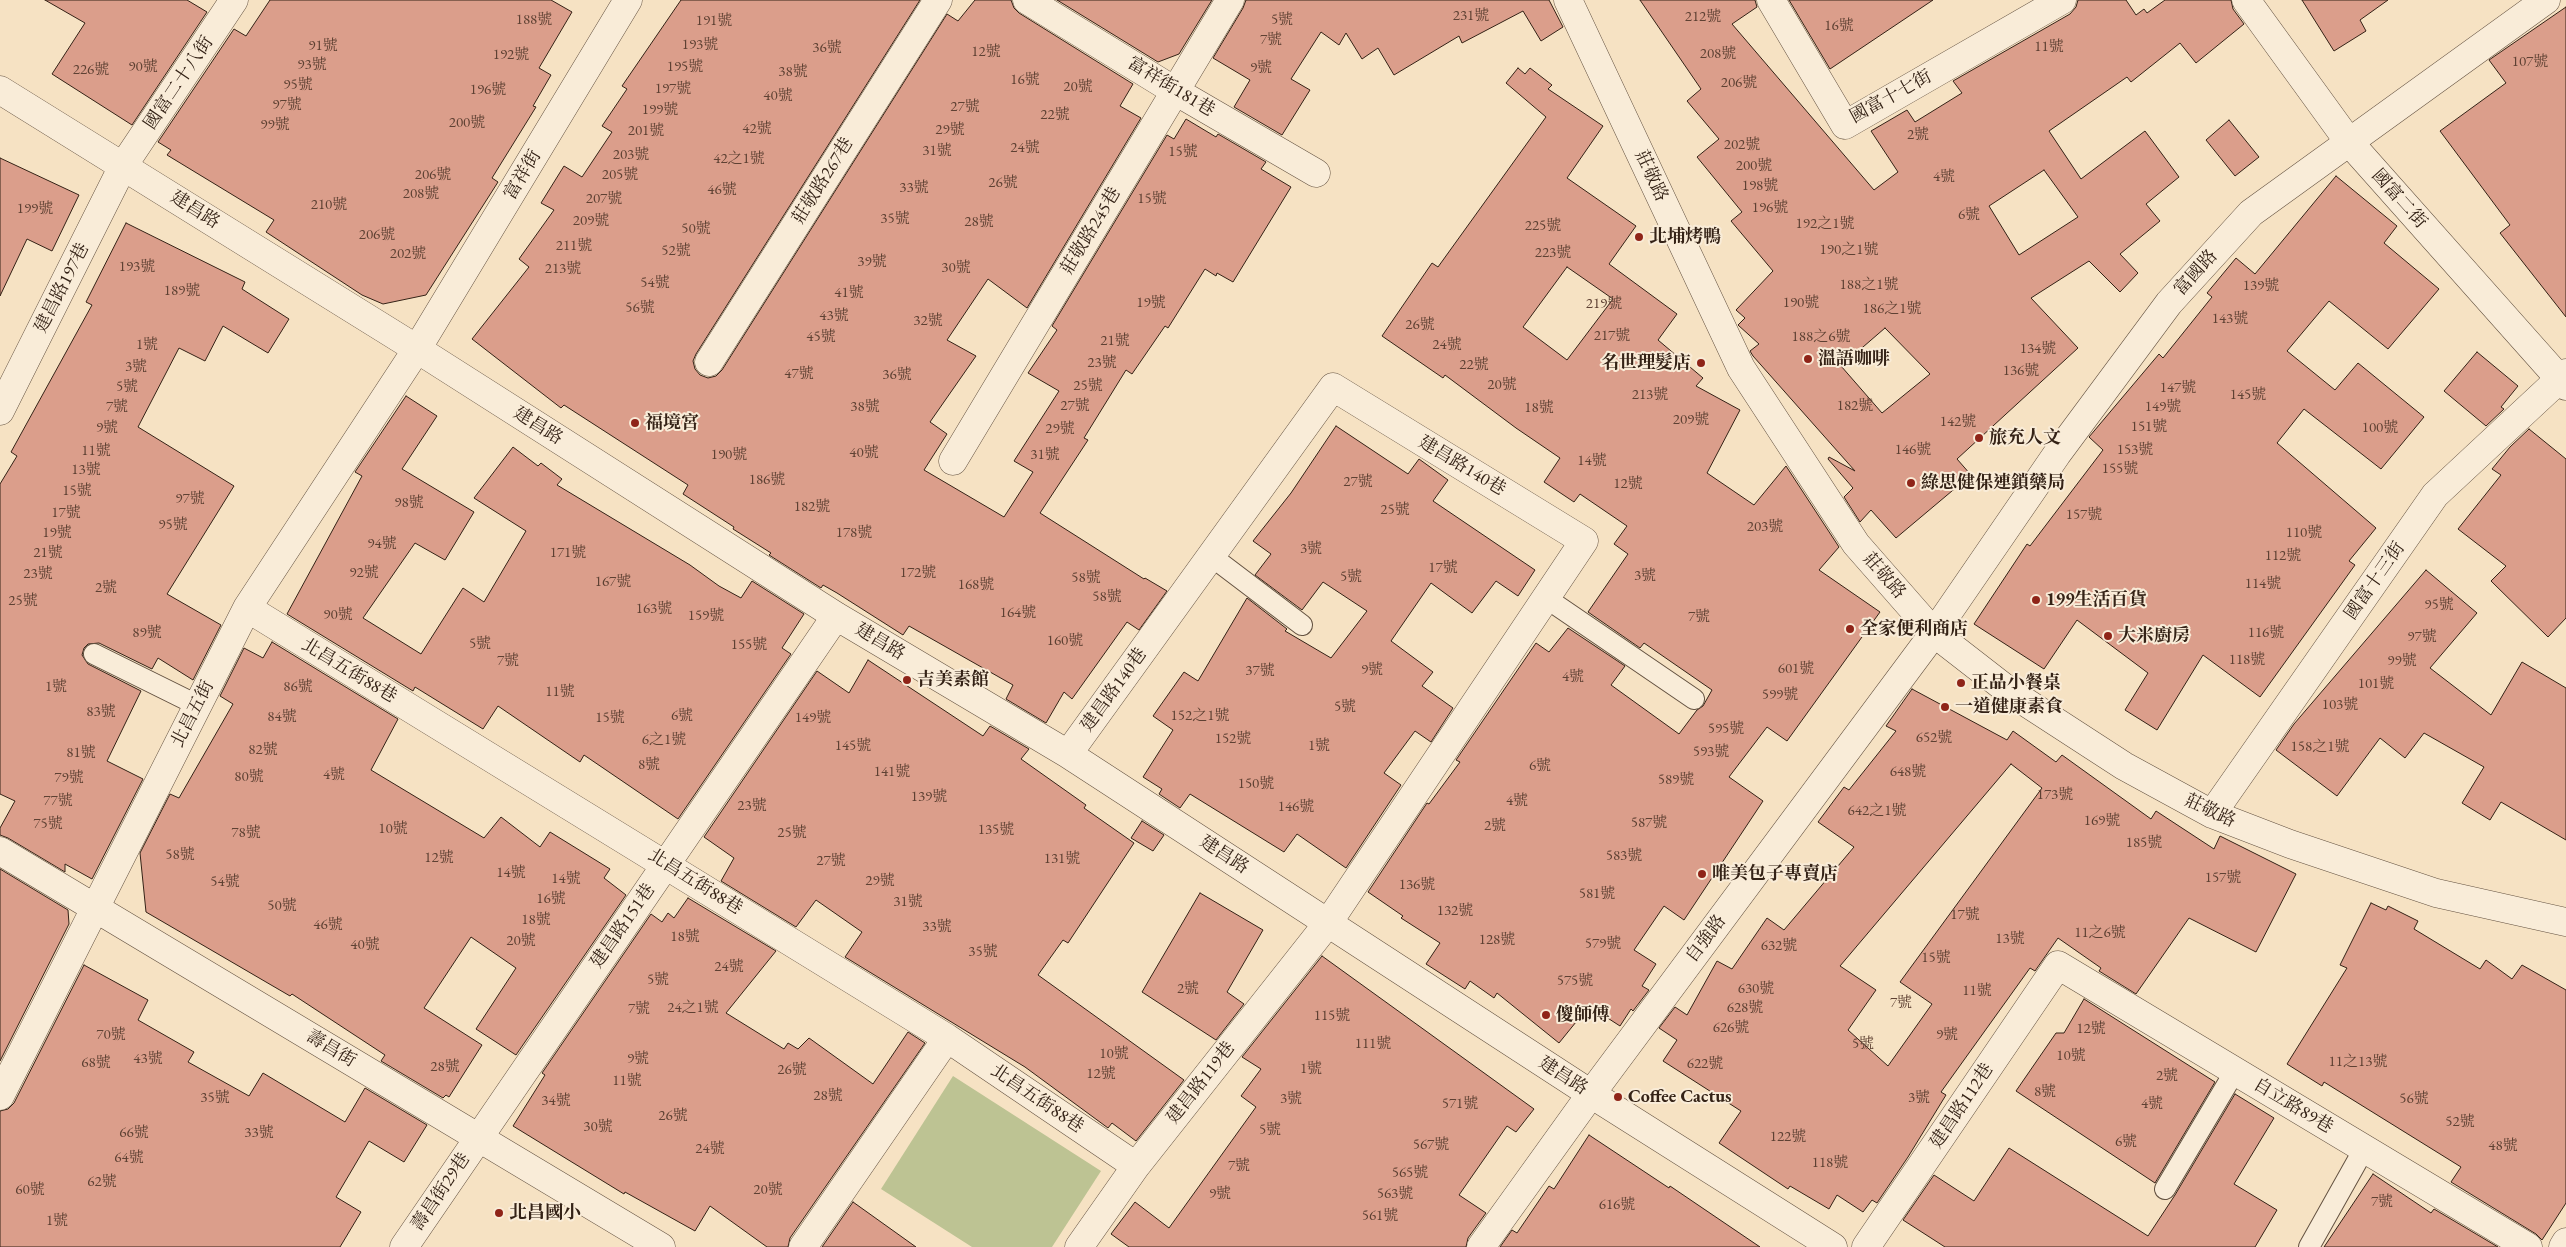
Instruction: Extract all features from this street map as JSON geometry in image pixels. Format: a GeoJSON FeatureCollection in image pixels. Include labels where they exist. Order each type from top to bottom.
{"type":"FeatureCollection","features":[{"type":"Feature","properties":{"kind":"street","name":"國富二十八街"},"geometry":{"type":"LineString","coordinates":[[123,166],[234,0]]}},
{"type":"Feature","properties":{"kind":"street","name":"富祥街"},"geometry":{"type":"LineString","coordinates":[[417,350],[628,0]]}},
{"type":"Feature","properties":{"kind":"street","name":"莊敬路267巷"},"geometry":{"type":"LineString","coordinates":[[709,362],[938,0]]}},
{"type":"Feature","properties":{"kind":"street","name":"富祥街181巷"},"geometry":{"type":"LineString","coordinates":[[1027,0],[1175,91],[1316,173]]}},
{"type":"Feature","properties":{"kind":"street","name":"莊敬路245巷"},"geometry":{"type":"LineString","coordinates":[[953,461],[1230,0]]}},
{"type":"Feature","properties":{"kind":"street","name":"莊敬路"},"geometry":{"type":"LineString","coordinates":[[1568,0],[1741,368],[1856,544],[1934,633],[2010,692],[2116,761],[2212,814],[2290,844],[2436,893],[2566,922]]}},
{"type":"Feature","properties":{"kind":"street","name":"國富十七街"},"geometry":{"type":"LineString","coordinates":[[1770,0],[1845,124],[2062,0]]}},
{"type":"Feature","properties":{"kind":"street","name":"國富二街"},"geometry":{"type":"LineString","coordinates":[[2246,0],[2349,142],[2564,379]]}},
{"type":"Feature","properties":{"kind":"street","name":"富國路"},"geometry":{"type":"LineString","coordinates":[[1934,633],[2057,454],[2169,303],[2251,213],[2546,0]]}},
{"type":"Feature","properties":{"kind":"street","name":"建昌路"},"geometry":{"type":"LineString","coordinates":[[0,90],[417,350],[836,616],[1068,754],[1590,1094],[1832,1247]]}},
{"type":"Feature","properties":{"kind":"street","name":"建昌路197巷"},"geometry":{"type":"LineString","coordinates":[[0,411],[123,166]]}},
{"type":"Feature","properties":{"kind":"street","name":"北昌五街"},"geometry":{"type":"LineString","coordinates":[[0,1096],[247,608],[417,350]]}},
{"type":"Feature","properties":{"kind":"street","name":"國富十三街"},"geometry":{"type":"LineString","coordinates":[[2212,814],[2435,495],[2564,379]]}},
{"type":"Feature","properties":{"kind":"street","name":"建昌路140巷"},"geometry":{"type":"LineString","coordinates":[[1068,754],[1333,387],[1584,541],[1328,923]]}},
{"type":"Feature","properties":{"kind":"street","name":"北昌五街88巷"},"geometry":{"type":"LineString","coordinates":[[247,608],[947,1038],[1136,1166]]}},
{"type":"Feature","properties":{"kind":"street","name":"建昌路151巷"},"geometry":{"type":"LineString","coordinates":[[478,1137],[836,616]]}},
{"type":"Feature","properties":{"kind":"street","name":"自強路"},"geometry":{"type":"LineString","coordinates":[[1481,1247],[1590,1094],[1934,633]]}},
{"type":"Feature","properties":{"kind":"street","name":"壽昌街"},"geometry":{"type":"LineString","coordinates":[[0,851],[662,1247]]}},
{"type":"Feature","properties":{"kind":"street","name":"建昌路119巷"},"geometry":{"type":"LineString","coordinates":[[1080,1247],[1136,1166],[1328,923]]}},
{"type":"Feature","properties":{"kind":"street","name":"自立路89巷"},"geometry":{"type":"LineString","coordinates":[[2058,965],[2528,1247]]}},
{"type":"Feature","properties":{"kind":"street","name":"建昌路112巷"},"geometry":{"type":"LineString","coordinates":[[1866,1247],[2058,965]]}},
{"type":"Feature","properties":{"kind":"street"},"geometry":{"type":"LineString","coordinates":[[803,1247],[947,1038]]}},
{"type":"Feature","properties":{"kind":"street","name":"壽昌街29巷"},"geometry":{"type":"LineString","coordinates":[[404,1247],[478,1137]]}},
{"type":"Feature","properties":{"kind":"street"},"geometry":{"type":"LineString","coordinates":[[2563,1247],[2566,1242]]}},
{"type":"Feature","properties":{"kind":"lane"},"geometry":{"type":"LineString","coordinates":[[1211,556],[1302,625]]}},
{"type":"Feature","properties":{"kind":"lane"},"geometry":{"type":"LineString","coordinates":[[1546,598],[1694,699]]}},
{"type":"Feature","properties":{"kind":"lane"},"geometry":{"type":"LineString","coordinates":[[94,654],[197,706]]}},
{"type":"Feature","properties":{"kind":"lane"},"geometry":{"type":"LineString","coordinates":[[2165,1189],[2235,1071]]}},
{"type":"Feature","properties":{"kind":"lane"},"geometry":{"type":"LineString","coordinates":[[2309,1247],[2364,1149]]}},
{"type":"Feature","properties":{"kind":"green space"},"geometry":{"type":"Polygon","coordinates":[[[953,1076],[1101,1171],[1052,1247],[972,1247],[881,1189],[953,1076]]]}},
{"type":"Feature","properties":{"kind":"building"},"geometry":{"type":"Polygon","coordinates":[[[45,0],[187,0],[207,12],[132,125],[52,74],[85,23],[45,0]]]}},
{"type":"Feature","properties":{"kind":"building"},"geometry":{"type":"Polygon","coordinates":[[[270,0],[551,0],[572,12],[539,68],[551,75],[533,106],[536,107],[492,178],[498,182],[426,295],[383,304],[362,295],[266,232],[274,220],[167,155],[171,150],[158,142],[234,29],[246,36],[270,0]]]}},
{"type":"Feature","properties":{"kind":"building"},"geometry":{"type":"Polygon","coordinates":[[[681,0],[920,0],[696,354],[693,361],[695,369],[700,375],[708,378],[716,376],[722,370],[947,14],[958,21],[975,0],[1011,0],[1014,8],[1019,13],[1133,84],[1120,106],[1141,118],[1027,308],[988,279],[947,340],[976,356],[930,422],[947,434],[924,470],[1004,517],[1033,472],[1014,461],[1059,391],[1028,373],[1057,330],[1052,326],[1167,135],[1174,139],[1186,119],[1216,137],[1218,134],[1266,162],[1261,169],[1291,187],[1233,282],[1217,273],[1216,276],[1205,269],[1168,328],[1165,326],[1132,374],[1126,370],[1084,438],[1088,440],[1040,513],[1144,579],[1167,591],[1139,630],[1127,622],[1072,699],[1064,692],[1046,723],[1006,699],[1013,685],[909,626],[903,635],[837,593],[823,585],[821,588],[769,555],[771,553],[683,494],[688,485],[564,405],[561,408],[472,339],[529,267],[519,259],[554,210],[541,203],[564,166],[582,177],[612,132],[602,126],[627,89],[622,86],[681,0]]]}},
{"type":"Feature","properties":{"kind":"building"},"geometry":{"type":"Polygon","coordinates":[[[1057,0],[1212,0],[1179,54],[1158,62],[1057,0]]]}},
{"type":"Feature","properties":{"kind":"building"},"geometry":{"type":"Polygon","coordinates":[[[1246,0],[1549,0],[1563,27],[1541,41],[1523,11],[1462,43],[1459,36],[1394,75],[1378,48],[1362,59],[1346,33],[1339,45],[1321,32],[1291,79],[1310,90],[1282,135],[1234,107],[1250,80],[1213,58],[1246,0]]]}},
{"type":"Feature","properties":{"kind":"building"},"geometry":{"type":"Polygon","coordinates":[[[1640,0],[1755,0],[1757,7],[1732,24],[1874,190],[1898,172],[1871,131],[1907,110],[1915,122],[1962,93],[1953,81],[2070,14],[2076,7],[2078,0],[2126,0],[2136,15],[2144,9],[2147,13],[2165,0],[2231,0],[2233,9],[2244,24],[2196,63],[2180,43],[2131,82],[2127,77],[2049,131],[2081,179],[2145,131],[2179,177],[2146,204],[2160,221],[2120,254],[2138,273],[2120,292],[2089,261],[2031,298],[2078,348],[1957,459],[1971,475],[1896,538],[1871,510],[1860,522],[1844,497],[1853,488],[1828,459],[1829,457],[1855,471],[1753,356],[1750,351],[1759,344],[1738,325],[1745,318],[1736,310],[1773,271],[1731,221],[1742,212],[1697,157],[1719,139],[1687,101],[1701,89],[1640,0]],[[2044,170],[1989,206],[2019,255],[2078,217],[2044,170]],[[1885,328],[1841,366],[1882,413],[1930,374],[1885,328]]]}},
{"type":"Feature","properties":{"kind":"building"},"geometry":{"type":"Polygon","coordinates":[[[1789,0],[1933,0],[1830,69],[1789,0]]]}},
{"type":"Feature","properties":{"kind":"building"},"geometry":{"type":"Polygon","coordinates":[[[2302,0],[2388,0],[2360,20],[2366,31],[2334,51],[2302,0]]]}},
{"type":"Feature","properties":{"kind":"building"},"geometry":{"type":"Polygon","coordinates":[[[2566,7],[2566,317],[2500,233],[2510,225],[2440,131],[2506,83],[2489,60],[2566,7]]]}},
{"type":"Feature","properties":{"kind":"building"},"geometry":{"type":"Polygon","coordinates":[[[1518,68],[1525,74],[1530,68],[1552,85],[1548,89],[1603,126],[1567,178],[1636,226],[1609,264],[1677,314],[1658,340],[1703,378],[1696,386],[1740,410],[1707,473],[1754,505],[1786,466],[1839,547],[1819,570],[1880,612],[1787,741],[1767,727],[1729,777],[1763,801],[1684,920],[1664,906],[1634,950],[1656,964],[1642,986],[1649,990],[1633,1011],[1631,1009],[1620,1026],[1589,1006],[1559,1043],[1497,993],[1494,998],[1470,981],[1465,989],[1426,964],[1440,943],[1401,918],[1403,916],[1368,892],[1427,803],[1429,804],[1460,762],[1456,760],[1536,643],[1549,652],[1568,628],[1625,666],[1611,685],[1679,734],[1697,710],[1703,706],[1712,690],[1644,643],[1640,648],[1588,612],[1628,554],[1614,544],[1627,526],[1580,494],[1574,502],[1544,482],[1560,458],[1445,375],[1443,378],[1382,336],[1432,263],[1438,267],[1546,117],[1506,83],[1518,68]],[[1567,267],[1523,327],[1567,360],[1613,299],[1567,267]]]}},
{"type":"Feature","properties":{"kind":"building"},"geometry":{"type":"Polygon","coordinates":[[[2229,120],[2259,157],[2235,176],[2206,140],[2229,120]]]}},
{"type":"Feature","properties":{"kind":"building"},"geometry":{"type":"Polygon","coordinates":[[[0,158],[79,195],[52,251],[27,239],[0,296],[0,158]]]}},
{"type":"Feature","properties":{"kind":"building"},"geometry":{"type":"Polygon","coordinates":[[[2336,176],[2397,226],[2384,243],[2439,289],[2388,349],[2329,301],[2287,351],[2335,390],[2358,363],[2424,417],[2381,469],[2304,409],[2277,443],[2376,528],[2349,561],[2355,565],[2260,697],[2203,655],[2157,730],[2125,710],[2148,673],[2077,620],[2044,669],[1974,624],[2027,544],[2030,546],[2103,450],[2089,437],[2159,354],[2163,358],[2212,297],[2207,293],[2236,258],[2255,274],[2336,176]]]}},
{"type":"Feature","properties":{"kind":"building"},"geometry":{"type":"Polygon","coordinates":[[[126,223],[245,282],[242,289],[289,319],[268,353],[223,326],[205,361],[179,348],[138,427],[234,486],[167,594],[221,625],[193,680],[158,658],[152,669],[99,643],[88,644],[84,648],[82,655],[88,664],[141,691],[107,761],[143,779],[92,879],[65,864],[65,872],[0,835],[0,828],[15,801],[0,794],[0,484],[17,456],[11,452],[92,305],[86,302],[126,223]]]}},
{"type":"Feature","properties":{"kind":"building"},"geometry":{"type":"Polygon","coordinates":[[[2477,352],[2518,386],[2501,407],[2504,409],[2486,426],[2444,391],[2477,352]]]}},
{"type":"Feature","properties":{"kind":"building"},"geometry":{"type":"Polygon","coordinates":[[[406,396],[437,416],[402,469],[474,512],[445,560],[415,543],[363,618],[421,654],[463,588],[484,602],[526,531],[474,498],[513,447],[538,466],[541,463],[562,479],[557,485],[690,565],[719,586],[741,598],[752,581],[804,614],[782,648],[791,654],[678,819],[584,755],[580,762],[498,706],[483,729],[415,687],[413,691],[287,614],[362,476],[355,472],[406,396]]]}},
{"type":"Feature","properties":{"kind":"building"},"geometry":{"type":"Polygon","coordinates":[[[1336,426],[1408,474],[1419,459],[1448,480],[1433,501],[1535,570],[1518,596],[1496,581],[1472,613],[1431,583],[1391,641],[1433,672],[1422,686],[1453,708],[1431,742],[1415,731],[1384,773],[1401,785],[1346,868],[1297,834],[1284,852],[1190,794],[1180,808],[1159,794],[1162,789],[1143,777],[1173,730],[1153,716],[1184,672],[1198,681],[1247,598],[1287,629],[1285,631],[1331,658],[1367,611],[1323,582],[1302,610],[1255,575],[1271,554],[1253,541],[1291,493],[1336,426]]]}},
{"type":"Feature","properties":{"kind":"building"},"geometry":{"type":"Polygon","coordinates":[[[2529,429],[2566,459],[2566,618],[2548,637],[2491,581],[2506,566],[2458,529],[2501,475],[2492,469],[2510,447],[2529,429]]]}},
{"type":"Feature","properties":{"kind":"building"},"geometry":{"type":"Polygon","coordinates":[[[2426,570],[2477,613],[2430,668],[2491,715],[2522,662],[2566,688],[2566,840],[2501,802],[2490,820],[2462,803],[2484,767],[2424,733],[2405,758],[2380,738],[2337,796],[2276,750],[2294,724],[2426,570]]]}},
{"type":"Feature","properties":{"kind":"building"},"geometry":{"type":"Polygon","coordinates":[[[272,642],[398,719],[371,770],[484,838],[501,817],[540,847],[550,832],[610,869],[604,878],[626,895],[516,1055],[476,1029],[516,968],[471,937],[424,1008],[482,1045],[449,1097],[446,1095],[443,1098],[381,1061],[385,1055],[292,994],[290,996],[146,912],[140,853],[170,794],[179,798],[233,704],[220,696],[244,648],[263,658],[272,642]]]}},
{"type":"Feature","properties":{"kind":"building"},"geometry":{"type":"Polygon","coordinates":[[[868,660],[983,736],[990,726],[1029,749],[1021,759],[1086,805],[1084,808],[1134,843],[1068,943],[1063,940],[1038,975],[1184,1080],[1136,1141],[1112,1123],[1108,1128],[1025,1067],[845,957],[862,932],[816,900],[796,927],[721,881],[734,858],[704,837],[817,671],[849,693],[868,660]]]}},
{"type":"Feature","properties":{"kind":"building"},"geometry":{"type":"Polygon","coordinates":[[[1912,689],[2007,740],[2013,731],[2056,762],[2062,755],[2151,819],[2156,811],[2214,849],[2220,836],[2296,874],[2256,952],[2189,918],[2136,994],[2099,971],[2101,968],[2058,938],[2035,971],[2030,968],[1941,1092],[1946,1095],[1877,1203],[1872,1200],[1863,1212],[1837,1195],[1829,1209],[1790,1186],[1788,1189],[1719,1143],[1741,1111],[1663,1061],[1677,1040],[1659,1028],[1675,1007],[1687,1015],[1717,961],[1732,969],[1767,918],[1784,930],[1854,847],[1818,822],[1844,787],[1849,790],[1896,731],[1886,726],[1912,689]],[[2011,764],[1840,966],[1876,990],[1848,1030],[1888,1066],[1932,1004],[1900,982],[2042,788],[2011,764]]]}},
{"type":"Feature","properties":{"kind":"building"},"geometry":{"type":"Polygon","coordinates":[[[1142,821],[1164,835],[1153,851],[1131,838],[1142,821]]]}},
{"type":"Feature","properties":{"kind":"building"},"geometry":{"type":"Polygon","coordinates":[[[0,869],[68,910],[69,924],[0,1061],[0,869]]]}},
{"type":"Feature","properties":{"kind":"building"},"geometry":{"type":"Polygon","coordinates":[[[1200,893],[1263,930],[1227,992],[1244,1004],[1216,1040],[1142,992],[1200,893]]]}},
{"type":"Feature","properties":{"kind":"building"},"geometry":{"type":"Polygon","coordinates":[[[688,898],[776,951],[726,1013],[784,1049],[788,1043],[798,1049],[809,1038],[873,1084],[908,1032],[925,1043],[790,1238],[788,1247],[767,1247],[710,1206],[695,1231],[625,1192],[624,1194],[513,1126],[545,1075],[542,1073],[651,914],[662,922],[668,913],[674,918],[688,898]]]}},
{"type":"Feature","properties":{"kind":"building"},"geometry":{"type":"Polygon","coordinates":[[[2371,903],[2386,910],[2388,906],[2418,921],[2414,929],[2480,969],[2486,960],[2512,979],[2522,965],[2566,990],[2566,1203],[2542,1240],[2536,1234],[2451,1182],[2461,1167],[2324,1082],[2322,1086],[2287,1064],[2347,968],[2340,965],[2371,903]]]}},
{"type":"Feature","properties":{"kind":"building"},"geometry":{"type":"Polygon","coordinates":[[[1322,956],[1534,1109],[1516,1132],[1507,1126],[1459,1195],[1486,1213],[1468,1238],[1466,1247],[1129,1247],[1111,1234],[1135,1202],[1169,1228],[1256,1107],[1241,1096],[1261,1069],[1242,1057],[1322,956]]]}},
{"type":"Feature","properties":{"kind":"building"},"geometry":{"type":"Polygon","coordinates":[[[84,965],[148,1000],[138,1020],[194,1052],[188,1062],[249,1096],[263,1073],[345,1122],[365,1088],[427,1125],[404,1162],[369,1141],[336,1197],[361,1212],[340,1247],[0,1247],[0,1111],[8,1109],[14,1103],[84,965]]]}},
{"type":"Feature","properties":{"kind":"building"},"geometry":{"type":"Polygon","coordinates":[[[2084,999],[2215,1082],[2155,1183],[2016,1091],[2056,1033],[2064,1033],[2084,999]]]}},
{"type":"Feature","properties":{"kind":"building"},"geometry":{"type":"Polygon","coordinates":[[[2235,1094],[2274,1118],[2234,1184],[2277,1210],[2255,1247],[1945,1247],[1903,1220],[1934,1175],[1974,1201],[2009,1148],[2148,1236],[2175,1195],[2235,1094]]]}},
{"type":"Feature","properties":{"kind":"building"},"geometry":{"type":"Polygon","coordinates":[[[1589,1135],[1669,1188],[1670,1186],[1760,1247],[1500,1247],[1512,1230],[1517,1233],[1549,1186],[1554,1189],[1589,1135]]]}},
{"type":"Feature","properties":{"kind":"building"},"geometry":{"type":"Polygon","coordinates":[[[2373,1174],[2431,1213],[2434,1209],[2498,1247],[2324,1247],[2373,1174]]]}},
{"type":"Feature","properties":{"kind":"building"},"geometry":{"type":"Polygon","coordinates":[[[853,1202],[916,1247],[822,1247],[853,1202]]]}},
{"type":"Feature","properties":{"kind":"place","name":"北埔烤鴨"},"geometry":{"type":"Point","coordinates":[1639,237]}},
{"type":"Feature","properties":{"kind":"place","name":"溫語咖啡"},"geometry":{"type":"Point","coordinates":[1808,359]}},
{"type":"Feature","properties":{"kind":"place","name":"名世理髮店"},"geometry":{"type":"Point","coordinates":[1701,363]}},
{"type":"Feature","properties":{"kind":"place","name":"福境宮"},"geometry":{"type":"Point","coordinates":[635,423]}},
{"type":"Feature","properties":{"kind":"place","name":"旅充人文"},"geometry":{"type":"Point","coordinates":[1979,438]}},
{"type":"Feature","properties":{"kind":"place","name":"綠思健保連鎖藥局"},"geometry":{"type":"Point","coordinates":[1911,483]}},
{"type":"Feature","properties":{"kind":"place","name":"199生活百貨"},"geometry":{"type":"Point","coordinates":[2036,600]}},
{"type":"Feature","properties":{"kind":"place","name":"全家便利商店"},"geometry":{"type":"Point","coordinates":[1850,629]}},
{"type":"Feature","properties":{"kind":"place","name":"大米廚房"},"geometry":{"type":"Point","coordinates":[2108,636]}},
{"type":"Feature","properties":{"kind":"place","name":"吉美素館"},"geometry":{"type":"Point","coordinates":[907,680]}},
{"type":"Feature","properties":{"kind":"place","name":"正品小餐桌"},"geometry":{"type":"Point","coordinates":[1961,683]}},
{"type":"Feature","properties":{"kind":"place","name":"一道健康素食"},"geometry":{"type":"Point","coordinates":[1945,707]}},
{"type":"Feature","properties":{"kind":"place","name":"唯美包子專賣店"},"geometry":{"type":"Point","coordinates":[1702,874]}},
{"type":"Feature","properties":{"kind":"place","name":"傻師傅"},"geometry":{"type":"Point","coordinates":[1546,1015]}},
{"type":"Feature","properties":{"kind":"place","name":"Coffee Cactus"},"geometry":{"type":"Point","coordinates":[1618,1097]}},
{"type":"Feature","properties":{"kind":"place","name":"北昌國小"},"geometry":{"type":"Point","coordinates":[499,1213]}}]}
